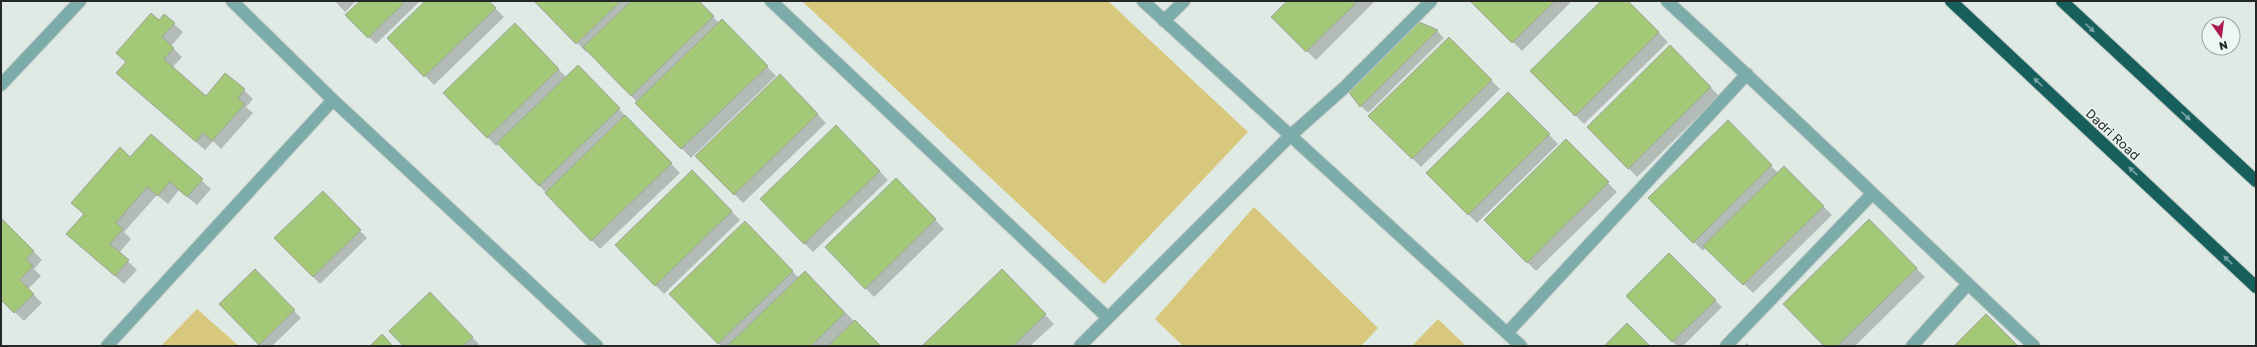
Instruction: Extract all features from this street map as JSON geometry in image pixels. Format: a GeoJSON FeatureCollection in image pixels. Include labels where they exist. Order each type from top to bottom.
{"type":"FeatureCollection","features":[{"type":"Feature","properties":{"kind":"highway","name":"Dadri Road"},"geometry":{"type":"LineString","coordinates":[[1951,1],[2256,287]]}},
{"type":"Feature","properties":{"kind":"highway"},"geometry":{"type":"LineString","coordinates":[[2062,1],[2256,181]]}},
{"type":"Feature","properties":{"kind":"street"},"geometry":{"type":"LineString","coordinates":[[1,85],[80,1]]}},
{"type":"Feature","properties":{"kind":"street"},"geometry":{"type":"LineString","coordinates":[[232,1],[333,100],[597,346]]}},
{"type":"Feature","properties":{"kind":"street"},"geometry":{"type":"LineString","coordinates":[[771,1],[1108,318]]}},
{"type":"Feature","properties":{"kind":"street"},"geometry":{"type":"LineString","coordinates":[[1143,1],[1290,136],[1508,332],[1521,346]]}},
{"type":"Feature","properties":{"kind":"street"},"geometry":{"type":"LineString","coordinates":[[1164,21],[1184,1]]}},
{"type":"Feature","properties":{"kind":"street"},"geometry":{"type":"LineString","coordinates":[[1080,346],[1290,136],[1345,87],[1432,1]]}},
{"type":"Feature","properties":{"kind":"street"},"geometry":{"type":"LineString","coordinates":[[1667,1],[1747,74],[2034,346]]}},
{"type":"Feature","properties":{"kind":"street"},"geometry":{"type":"LineString","coordinates":[[1508,332],[1747,74]]}},
{"type":"Feature","properties":{"kind":"street"},"geometry":{"type":"LineString","coordinates":[[107,346],[333,100]]}},
{"type":"Feature","properties":{"kind":"street"},"geometry":{"type":"LineString","coordinates":[[1726,346],[1872,194]]}},
{"type":"Feature","properties":{"kind":"street"},"geometry":{"type":"LineString","coordinates":[[1912,346],[1968,284]]}},
{"type":"Feature","properties":{"kind":"shaded area"},"geometry":{"type":"Polygon","coordinates":[[[802,1],[1108,1],[1248,132],[1104,284],[802,1]]]}},
{"type":"Feature","properties":{"kind":"shaded area"},"geometry":{"type":"Polygon","coordinates":[[[1254,207],[1378,328],[1361,346],[1183,346],[1155,319],[1254,207]]]}},
{"type":"Feature","properties":{"kind":"shaded area"},"geometry":{"type":"Polygon","coordinates":[[[197,309],[239,346],[161,346],[197,309]]]}},
{"type":"Feature","properties":{"kind":"shaded area"},"geometry":{"type":"Polygon","coordinates":[[[1438,319],[1466,346],[1412,346],[1438,319]]]}},
{"type":"Feature","properties":{"kind":"building"},"geometry":{"type":"Polygon","coordinates":[[[360,1],[406,1],[368,38],[345,15],[360,1]]]}},
{"type":"Feature","properties":{"kind":"building"},"geometry":{"type":"Polygon","coordinates":[[[425,1],[489,1],[496,8],[424,77],[387,38],[425,1]]]}},
{"type":"Feature","properties":{"kind":"building"},"geometry":{"type":"Polygon","coordinates":[[[534,1],[621,1],[576,44],[534,1]]]}},
{"type":"Feature","properties":{"kind":"building"},"geometry":{"type":"Polygon","coordinates":[[[631,1],[699,1],[714,16],[631,96],[583,47],[631,1]]]}},
{"type":"Feature","properties":{"kind":"building"},"geometry":{"type":"Polygon","coordinates":[[[1287,1],[1358,1],[1306,52],[1271,17],[1287,1]]]}},
{"type":"Feature","properties":{"kind":"building"},"geometry":{"type":"Polygon","coordinates":[[[1470,1],[1555,1],[1512,43],[1470,1]]]}},
{"type":"Feature","properties":{"kind":"building"},"geometry":{"type":"Polygon","coordinates":[[[1601,1],[1628,1],[1659,32],[1575,116],[1530,71],[1601,1]]]}},
{"type":"Feature","properties":{"kind":"building"},"geometry":{"type":"Polygon","coordinates":[[[151,13],[159,20],[164,14],[175,23],[162,37],[174,48],[164,59],[206,96],[225,73],[245,89],[238,98],[245,104],[212,141],[203,133],[196,142],[116,73],[126,62],[116,53],[151,13]]]}},
{"type":"Feature","properties":{"kind":"building"},"geometry":{"type":"Polygon","coordinates":[[[722,19],[768,66],[681,149],[635,103],[722,19]]]}},
{"type":"Feature","properties":{"kind":"building"},"geometry":{"type":"Polygon","coordinates":[[[1419,22],[1438,30],[1360,107],[1345,87],[1419,22]]]}},
{"type":"Feature","properties":{"kind":"building"},"geometry":{"type":"Polygon","coordinates":[[[515,23],[559,69],[487,138],[443,93],[515,23]]]}},
{"type":"Feature","properties":{"kind":"building"},"geometry":{"type":"Polygon","coordinates":[[[1449,37],[1492,80],[1412,159],[1368,116],[1449,37]]]}},
{"type":"Feature","properties":{"kind":"building"},"geometry":{"type":"Polygon","coordinates":[[[1670,45],[1711,87],[1628,169],[1587,127],[1670,45]]]}},
{"type":"Feature","properties":{"kind":"building"},"geometry":{"type":"Polygon","coordinates":[[[578,65],[620,108],[539,186],[497,143],[578,65]]]}},
{"type":"Feature","properties":{"kind":"building"},"geometry":{"type":"Polygon","coordinates":[[[780,74],[818,114],[734,195],[695,156],[780,74]]]}},
{"type":"Feature","properties":{"kind":"building"},"geometry":{"type":"Polygon","coordinates":[[[1508,92],[1550,134],[1468,215],[1426,173],[1508,92]]]}},
{"type":"Feature","properties":{"kind":"building"},"geometry":{"type":"Polygon","coordinates":[[[625,115],[672,163],[591,241],[545,193],[625,115]]]}},
{"type":"Feature","properties":{"kind":"building"},"geometry":{"type":"Polygon","coordinates":[[[1728,120],[1772,165],[1693,243],[1648,198],[1728,120]]]}},
{"type":"Feature","properties":{"kind":"building"},"geometry":{"type":"Polygon","coordinates":[[[836,125],[880,171],[804,244],[760,199],[836,125]]]}},
{"type":"Feature","properties":{"kind":"building"},"geometry":{"type":"Polygon","coordinates":[[[151,134],[203,179],[187,197],[170,182],[158,196],[147,187],[116,223],[123,229],[110,244],[129,260],[115,276],[66,234],[84,214],[71,203],[120,147],[130,157],[151,134]]]}},
{"type":"Feature","properties":{"kind":"building"},"geometry":{"type":"Polygon","coordinates":[[[1566,139],[1609,182],[1527,263],[1484,220],[1566,139]]]}},
{"type":"Feature","properties":{"kind":"building"},"geometry":{"type":"Polygon","coordinates":[[[1784,166],[1824,206],[1743,285],[1703,246],[1784,166]]]}},
{"type":"Feature","properties":{"kind":"building"},"geometry":{"type":"Polygon","coordinates":[[[692,170],[732,211],[655,286],[615,245],[692,170]]]}},
{"type":"Feature","properties":{"kind":"building"},"geometry":{"type":"Polygon","coordinates":[[[896,178],[936,219],[865,289],[825,247],[896,178]]]}},
{"type":"Feature","properties":{"kind":"building"},"geometry":{"type":"Polygon","coordinates":[[[323,191],[361,230],[313,277],[274,238],[323,191]]]}},
{"type":"Feature","properties":{"kind":"building"},"geometry":{"type":"Polygon","coordinates":[[[1,218],[34,251],[26,259],[33,266],[20,280],[34,294],[14,313],[1,300],[1,218]]]}},
{"type":"Feature","properties":{"kind":"building"},"geometry":{"type":"Polygon","coordinates":[[[1869,219],[1917,268],[1837,346],[1824,346],[1783,304],[1869,219]]]}},
{"type":"Feature","properties":{"kind":"building"},"geometry":{"type":"Polygon","coordinates":[[[745,221],[793,271],[718,344],[669,294],[745,221]]]}},
{"type":"Feature","properties":{"kind":"building"},"geometry":{"type":"Polygon","coordinates":[[[1669,253],[1716,300],[1672,342],[1626,296],[1669,253]]]}},
{"type":"Feature","properties":{"kind":"building"},"geometry":{"type":"Polygon","coordinates":[[[255,269],[295,310],[259,345],[219,304],[255,269]]]}},
{"type":"Feature","properties":{"kind":"building"},"geometry":{"type":"Polygon","coordinates":[[[1002,269],[1046,314],[1013,346],[922,346],[1002,269]]]}},
{"type":"Feature","properties":{"kind":"building"},"geometry":{"type":"Polygon","coordinates":[[[805,271],[845,313],[811,346],[727,346],[805,271]]]}},
{"type":"Feature","properties":{"kind":"building"},"geometry":{"type":"Polygon","coordinates":[[[430,292],[473,337],[463,346],[403,346],[389,331],[430,292]]]}},
{"type":"Feature","properties":{"kind":"building"},"geometry":{"type":"Polygon","coordinates":[[[1986,314],[2018,346],[1954,346],[1986,314]]]}},
{"type":"Feature","properties":{"kind":"building"},"geometry":{"type":"Polygon","coordinates":[[[855,320],[881,346],[828,346],[855,320]]]}},
{"type":"Feature","properties":{"kind":"building"},"geometry":{"type":"Polygon","coordinates":[[[1627,323],[1650,346],[1604,346],[1627,323]]]}},
{"type":"Feature","properties":{"kind":"building"},"geometry":{"type":"Polygon","coordinates":[[[382,334],[393,346],[370,346],[382,334]]]}}]}
